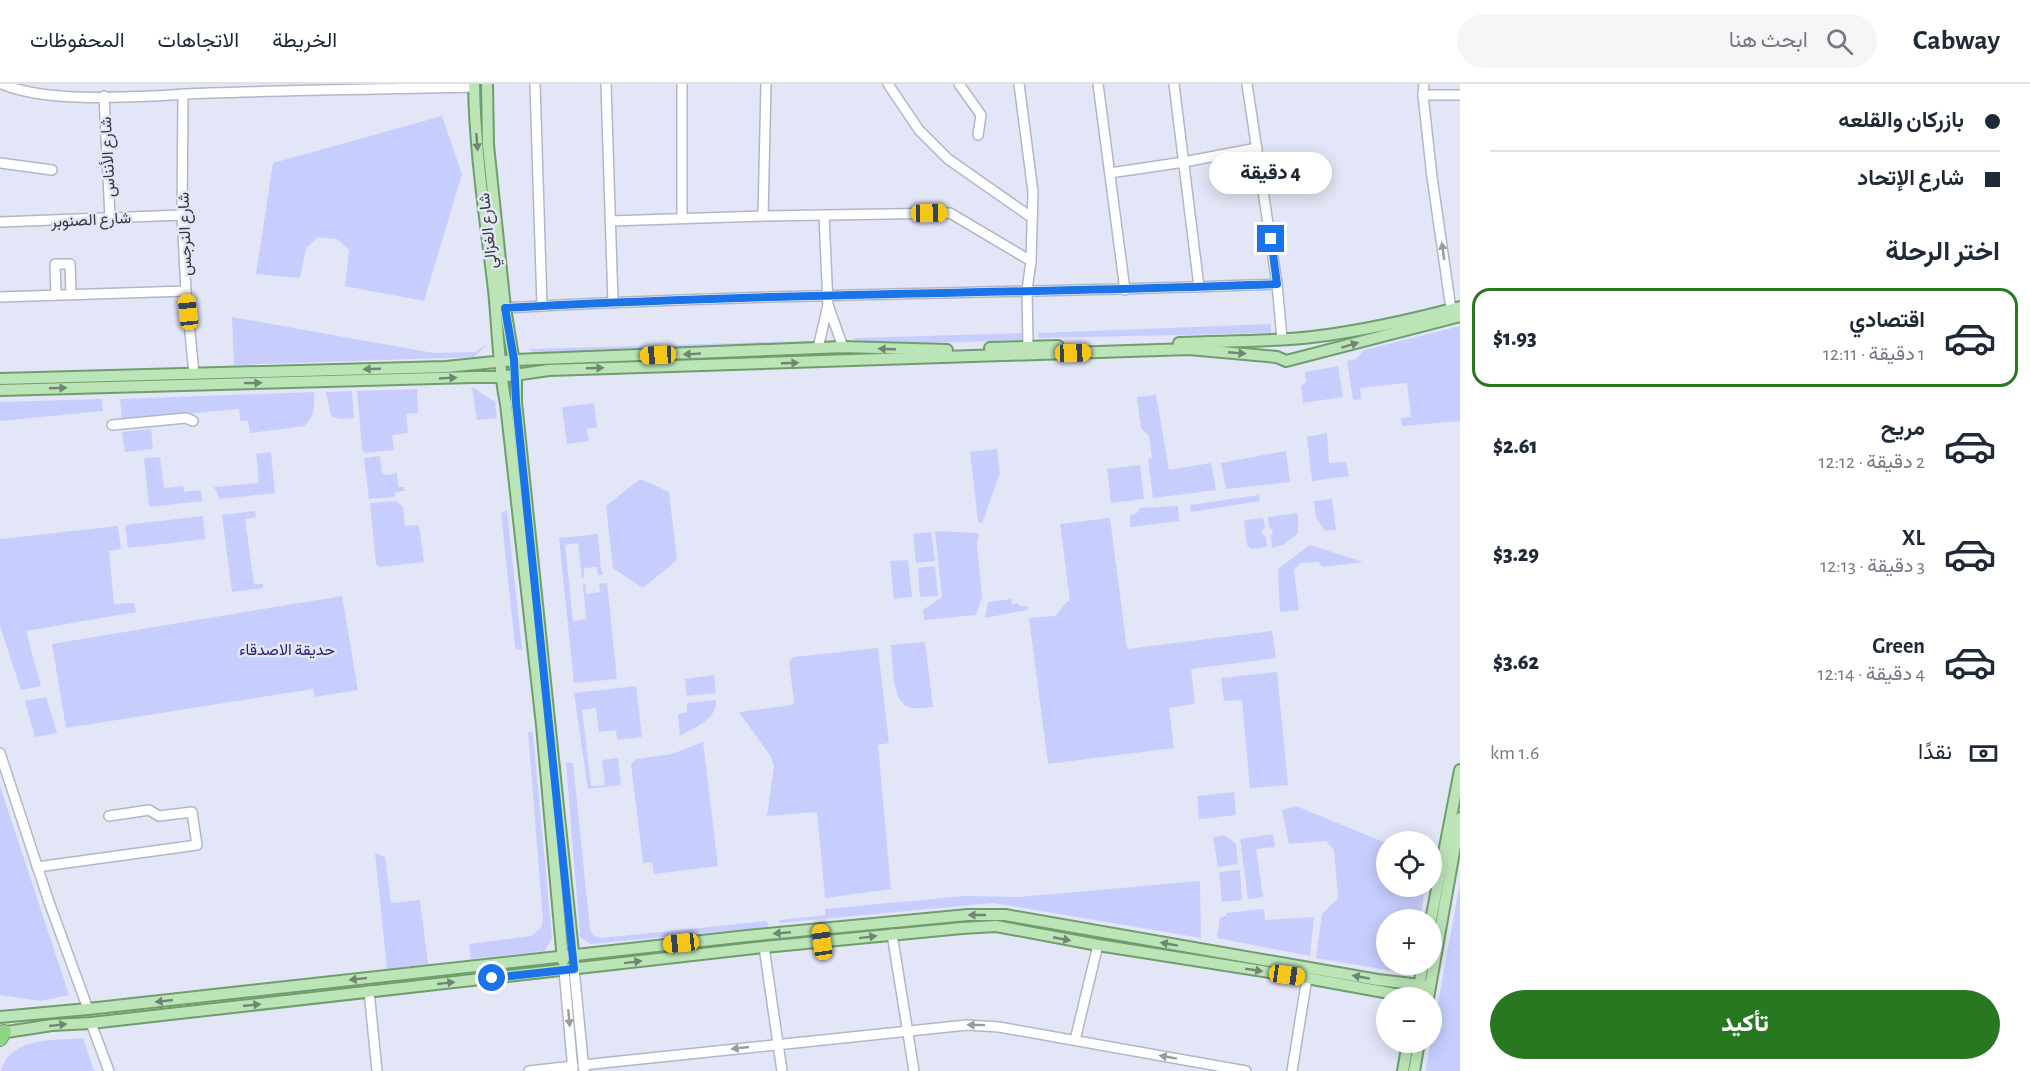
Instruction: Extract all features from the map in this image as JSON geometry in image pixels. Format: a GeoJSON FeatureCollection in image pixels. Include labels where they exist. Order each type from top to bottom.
{"type":"FeatureCollection","features":[{"type":"Feature","properties":{"kind":"main road","name":"شارع الغزالي"},"geometry":{"type":"LineString","coordinates":[[487,84],[488,145],[505,308],[516,375],[516,402],[568,956]]}},
{"type":"Feature","properties":{"kind":"main road","name":"شارع الغزالي"},"geometry":{"type":"LineString","coordinates":[[474,86],[476,138],[497,318],[498,362],[506,404],[568,956]]}},
{"type":"Feature","properties":{"kind":"main road"},"geometry":{"type":"LineString","coordinates":[[0,379],[446,367],[514,360],[843,347],[942,351],[1028,346],[1286,339],[1379,327],[1457,311]]}},
{"type":"Feature","properties":{"kind":"main road"},"geometry":{"type":"LineString","coordinates":[[0,390],[500,377],[549,370],[1189,349],[1277,357],[1286,361],[1457,311]]}},
{"type":"Feature","properties":{"kind":"main road"},"geometry":{"type":"LineString","coordinates":[[1277,357],[1275,347],[1286,339],[1295,341],[1299,348],[1293,359]]}},
{"type":"Feature","properties":{"kind":"main road"},"geometry":{"type":"LineString","coordinates":[[1433,909],[1460,770]]}},
{"type":"Feature","properties":{"kind":"main road"},"geometry":{"type":"LineString","coordinates":[[1426,987],[1460,818]]}},
{"type":"Feature","properties":{"kind":"main road"},"geometry":{"type":"LineString","coordinates":[[0,1017],[968,915],[1005,915],[1415,987]]}},
{"type":"Feature","properties":{"kind":"main road"},"geometry":{"type":"LineString","coordinates":[[1,1034],[52,1025],[91,1023],[764,946],[996,926],[1376,991]]}},
{"type":"Feature","properties":{"kind":"main road"},"geometry":{"type":"LineString","coordinates":[[820,930],[822,942]]}},
{"type":"Feature","properties":{"kind":"main road"},"geometry":{"type":"LineString","coordinates":[[568,956],[569,969]]}},
{"type":"Feature","properties":{"kind":"main road"},"geometry":{"type":"LineString","coordinates":[[1403,1071],[1406,1053]]}},
{"type":"Feature","properties":{"kind":"main road"},"geometry":{"type":"LineString","coordinates":[[1414,1071],[1417,1053]]}},
{"type":"Feature","properties":{"kind":"street"},"geometry":{"type":"LineString","coordinates":[[2,84],[15,89],[56,95],[104,96],[183,94],[284,87],[474,86]]}},
{"type":"Feature","properties":{"kind":"street"},"geometry":{"type":"LineString","coordinates":[[536,84],[542,306]]}},
{"type":"Feature","properties":{"kind":"street"},"geometry":{"type":"LineString","coordinates":[[606,84],[613,303]]}},
{"type":"Feature","properties":{"kind":"street"},"geometry":{"type":"LineString","coordinates":[[682,84],[682,218]]}},
{"type":"Feature","properties":{"kind":"street"},"geometry":{"type":"LineString","coordinates":[[763,216],[766,84]]}},
{"type":"Feature","properties":{"kind":"street"},"geometry":{"type":"LineString","coordinates":[[888,84],[919,130],[948,159],[1031,217]]}},
{"type":"Feature","properties":{"kind":"street"},"geometry":{"type":"LineString","coordinates":[[959,84],[981,115],[978,135]]}},
{"type":"Feature","properties":{"kind":"street"},"geometry":{"type":"LineString","coordinates":[[1019,84],[1033,192],[1031,261],[1027,290],[1028,346]]}},
{"type":"Feature","properties":{"kind":"street"},"geometry":{"type":"LineString","coordinates":[[1098,84],[1125,290]]}},
{"type":"Feature","properties":{"kind":"street"},"geometry":{"type":"LineString","coordinates":[[1173,84],[1199,287]]}},
{"type":"Feature","properties":{"kind":"street"},"geometry":{"type":"LineString","coordinates":[[1247,84],[1286,339]]}},
{"type":"Feature","properties":{"kind":"street"},"geometry":{"type":"LineString","coordinates":[[1457,311],[1432,177],[1423,88],[1460,95]]}},
{"type":"Feature","properties":{"kind":"street","name":"شارع النرجس"},"geometry":{"type":"LineString","coordinates":[[183,94],[182,214],[194,374]]}},
{"type":"Feature","properties":{"kind":"street","name":"شارع الأنناس"},"geometry":{"type":"LineString","coordinates":[[104,96],[110,218]]}},
{"type":"Feature","properties":{"kind":"street"},"geometry":{"type":"LineString","coordinates":[[1110,173],[1257,148]]}},
{"type":"Feature","properties":{"kind":"street"},"geometry":{"type":"LineString","coordinates":[[0,163],[52,170]]}},
{"type":"Feature","properties":{"kind":"street"},"geometry":{"type":"LineString","coordinates":[[610,221],[950,213],[1031,261]]}},
{"type":"Feature","properties":{"kind":"street","name":"شارع الصنوبر"},"geometry":{"type":"LineString","coordinates":[[0,222],[182,214]]}},
{"type":"Feature","properties":{"kind":"street"},"geometry":{"type":"LineString","coordinates":[[818,348],[828,300],[824,215]]}},
{"type":"Feature","properties":{"kind":"street"},"geometry":{"type":"LineString","coordinates":[[56,294],[55,264],[70,264],[71,294]]}},
{"type":"Feature","properties":{"kind":"street"},"geometry":{"type":"LineString","coordinates":[[505,308],[613,303],[828,300],[1027,290],[1125,290],[1277,284]]}},
{"type":"Feature","properties":{"kind":"street"},"geometry":{"type":"LineString","coordinates":[[0,297],[186,291]]}},
{"type":"Feature","properties":{"kind":"street"},"geometry":{"type":"LineString","coordinates":[[828,300],[843,347]]}},
{"type":"Feature","properties":{"kind":"street"},"geometry":{"type":"LineString","coordinates":[[112,425],[186,418],[193,421]]}},
{"type":"Feature","properties":{"kind":"street"},"geometry":{"type":"LineString","coordinates":[[0,753],[88,1009]]}},
{"type":"Feature","properties":{"kind":"street"},"geometry":{"type":"LineString","coordinates":[[38,867],[196,845],[192,812],[159,816],[149,810],[109,816]]}},
{"type":"Feature","properties":{"kind":"street"},"geometry":{"type":"LineString","coordinates":[[892,934],[914,1071]]}},
{"type":"Feature","properties":{"kind":"street"},"geometry":{"type":"LineString","coordinates":[[1075,1040],[1098,945]]}},
{"type":"Feature","properties":{"kind":"street"},"geometry":{"type":"LineString","coordinates":[[764,946],[782,1071]]}},
{"type":"Feature","properties":{"kind":"street"},"geometry":{"type":"LineString","coordinates":[[569,969],[578,1068]]}},
{"type":"Feature","properties":{"kind":"street"},"geometry":{"type":"LineString","coordinates":[[1292,1071],[1307,978]]}},
{"type":"Feature","properties":{"kind":"street"},"geometry":{"type":"LineString","coordinates":[[369,991],[377,1071]]}},
{"type":"Feature","properties":{"kind":"street"},"geometry":{"type":"LineString","coordinates":[[91,1023],[109,1071]]}},
{"type":"Feature","properties":{"kind":"street"},"geometry":{"type":"LineString","coordinates":[[529,1071],[578,1068],[952,1026],[984,1025],[1246,1071]]}},
{"type":"Feature","properties":{"kind":"green space"},"geometry":{"type":"Polygon","coordinates":[[[442,116],[462,174],[424,301],[345,286],[349,250],[337,239],[318,237],[306,248],[300,278],[256,274],[273,163],[442,116]]]}},
{"type":"Feature","properties":{"kind":"green space"},"geometry":{"type":"Polygon","coordinates":[[[232,317],[434,353],[475,352],[489,343],[474,357],[234,365],[232,317]]]}},
{"type":"Feature","properties":{"kind":"green space"},"geometry":{"type":"Polygon","coordinates":[[[1271,324],[1271,333],[1039,338],[1038,333],[1271,324]]]}},
{"type":"Feature","properties":{"kind":"green space"},"geometry":{"type":"Polygon","coordinates":[[[1460,326],[1460,421],[1402,426],[1401,418],[1411,417],[1407,383],[1360,388],[1361,399],[1353,400],[1347,361],[1356,359],[1364,350],[1460,326]]]}},
{"type":"Feature","properties":{"kind":"green space"},"geometry":{"type":"Polygon","coordinates":[[[1023,333],[1023,340],[928,343],[858,342],[853,338],[1023,333]]]}},
{"type":"Feature","properties":{"kind":"green space"},"geometry":{"type":"Polygon","coordinates":[[[810,341],[736,350],[547,356],[536,354],[529,349],[810,341]]]}},
{"type":"Feature","properties":{"kind":"green space"},"geometry":{"type":"Polygon","coordinates":[[[1338,366],[1343,397],[1303,403],[1301,386],[1306,382],[1306,372],[1338,366]]]}},
{"type":"Feature","properties":{"kind":"green space"},"geometry":{"type":"Polygon","coordinates":[[[472,387],[495,402],[497,418],[477,420],[472,387]]]}},
{"type":"Feature","properties":{"kind":"green space"},"geometry":{"type":"Polygon","coordinates":[[[417,389],[418,413],[406,414],[408,433],[392,435],[394,450],[365,453],[362,449],[357,391],[417,389]]]}},
{"type":"Feature","properties":{"kind":"green space"},"geometry":{"type":"Polygon","coordinates":[[[352,391],[354,418],[340,419],[331,416],[326,392],[352,391]]]}},
{"type":"Feature","properties":{"kind":"green space"},"geometry":{"type":"Polygon","coordinates":[[[314,392],[312,415],[304,426],[250,433],[248,421],[240,421],[239,409],[122,420],[120,399],[314,392]]]}},
{"type":"Feature","properties":{"kind":"green space"},"geometry":{"type":"Polygon","coordinates":[[[1156,395],[1169,470],[1211,463],[1216,490],[1153,498],[1148,459],[1152,458],[1149,436],[1141,428],[1137,397],[1156,395]]]}},
{"type":"Feature","properties":{"kind":"green space"},"geometry":{"type":"Polygon","coordinates":[[[102,399],[103,411],[0,421],[0,402],[102,399]]]}},
{"type":"Feature","properties":{"kind":"green space"},"geometry":{"type":"Polygon","coordinates":[[[594,403],[597,427],[587,429],[589,441],[567,444],[562,407],[594,403]]]}},
{"type":"Feature","properties":{"kind":"green space"},"geometry":{"type":"Polygon","coordinates":[[[151,429],[153,449],[125,452],[122,432],[151,429]]]}},
{"type":"Feature","properties":{"kind":"green space"},"geometry":{"type":"Polygon","coordinates":[[[1327,433],[1329,463],[1346,462],[1349,476],[1312,481],[1307,437],[1327,433]]]}},
{"type":"Feature","properties":{"kind":"green space"},"geometry":{"type":"Polygon","coordinates":[[[997,449],[1000,473],[982,523],[978,522],[970,452],[997,449]]]}},
{"type":"Feature","properties":{"kind":"green space"},"geometry":{"type":"Polygon","coordinates":[[[1286,451],[1290,482],[1226,489],[1221,463],[1286,451]]]}},
{"type":"Feature","properties":{"kind":"green space"},"geometry":{"type":"Polygon","coordinates":[[[271,452],[275,493],[220,499],[214,487],[259,483],[256,454],[271,452]]]}},
{"type":"Feature","properties":{"kind":"green space"},"geometry":{"type":"Polygon","coordinates":[[[380,456],[382,473],[386,475],[397,473],[398,487],[404,487],[405,491],[395,492],[395,497],[369,499],[364,458],[380,456]]]}},
{"type":"Feature","properties":{"kind":"green space"},"geometry":{"type":"Polygon","coordinates":[[[160,457],[164,488],[183,486],[184,492],[201,490],[202,501],[149,507],[144,458],[160,457]]]}},
{"type":"Feature","properties":{"kind":"green space"},"geometry":{"type":"Polygon","coordinates":[[[1140,465],[1144,499],[1111,503],[1107,469],[1140,465]]]}},
{"type":"Feature","properties":{"kind":"green space"},"geometry":{"type":"Polygon","coordinates":[[[640,479],[669,492],[677,560],[643,588],[613,568],[606,506],[640,479]]]}},
{"type":"Feature","properties":{"kind":"green space"},"geometry":{"type":"Polygon","coordinates":[[[1259,495],[1260,501],[1191,512],[1190,505],[1259,495]]]}},
{"type":"Feature","properties":{"kind":"green space"},"geometry":{"type":"Polygon","coordinates":[[[1332,499],[1336,530],[1325,531],[1316,517],[1314,501],[1332,499]]]}},
{"type":"Feature","properties":{"kind":"green space"},"geometry":{"type":"Polygon","coordinates":[[[396,501],[403,507],[405,526],[419,525],[424,562],[380,567],[376,564],[370,503],[396,501]]]}},
{"type":"Feature","properties":{"kind":"green space"},"geometry":{"type":"Polygon","coordinates":[[[1178,506],[1179,521],[1130,527],[1130,515],[1136,514],[1140,508],[1178,506]]]}},
{"type":"Feature","properties":{"kind":"green space"},"geometry":{"type":"Polygon","coordinates":[[[507,510],[522,650],[516,649],[515,646],[501,513],[507,510]]]}},
{"type":"Feature","properties":{"kind":"green space"},"geometry":{"type":"Polygon","coordinates":[[[255,511],[256,517],[245,519],[254,584],[263,584],[263,588],[232,592],[222,515],[255,511]]]}},
{"type":"Feature","properties":{"kind":"green space"},"geometry":{"type":"Polygon","coordinates":[[[1298,513],[1298,533],[1283,545],[1272,548],[1273,531],[1269,527],[1268,517],[1298,513]]]}},
{"type":"Feature","properties":{"kind":"green space"},"geometry":{"type":"Polygon","coordinates":[[[203,516],[205,539],[128,548],[125,525],[203,516]]]}},
{"type":"Feature","properties":{"kind":"green space"},"geometry":{"type":"Polygon","coordinates":[[[1110,518],[1127,649],[1272,631],[1276,658],[1191,669],[1195,704],[1169,708],[1174,748],[1048,764],[1029,618],[1055,616],[1070,601],[1060,524],[1110,518]]]}},
{"type":"Feature","properties":{"kind":"green space"},"geometry":{"type":"Polygon","coordinates":[[[1263,518],[1265,527],[1261,533],[1266,537],[1267,547],[1251,549],[1247,545],[1244,520],[1263,518]]]}},
{"type":"Feature","properties":{"kind":"green space"},"geometry":{"type":"Polygon","coordinates":[[[118,526],[121,549],[109,551],[114,604],[134,603],[136,612],[26,631],[41,686],[21,690],[0,626],[0,539],[118,526]]]}},
{"type":"Feature","properties":{"kind":"green space"},"geometry":{"type":"Polygon","coordinates":[[[935,531],[979,533],[977,544],[982,597],[976,615],[924,620],[923,610],[942,597],[935,531]]]}},
{"type":"Feature","properties":{"kind":"green space"},"geometry":{"type":"Polygon","coordinates":[[[931,532],[935,561],[916,563],[913,534],[931,532]]]}},
{"type":"Feature","properties":{"kind":"green space"},"geometry":{"type":"Polygon","coordinates":[[[598,534],[603,575],[598,575],[597,567],[584,568],[582,578],[578,543],[565,545],[573,621],[586,619],[583,584],[585,583],[586,594],[600,592],[599,584],[607,583],[617,679],[574,683],[559,538],[598,534]]]}},
{"type":"Feature","properties":{"kind":"green space"},"geometry":{"type":"Polygon","coordinates":[[[1310,545],[1363,562],[1323,567],[1318,562],[1300,563],[1294,570],[1299,610],[1280,612],[1278,569],[1310,545]]]}},
{"type":"Feature","properties":{"kind":"green space"},"geometry":{"type":"Polygon","coordinates":[[[908,560],[912,597],[894,599],[890,561],[908,560]]]}},
{"type":"Feature","properties":{"kind":"green space"},"geometry":{"type":"Polygon","coordinates":[[[935,566],[938,596],[920,597],[918,568],[935,566]]]}},
{"type":"Feature","properties":{"kind":"green space","name":"حديقة الاصدقاء"},"geometry":{"type":"Polygon","coordinates":[[[342,596],[358,690],[315,697],[313,689],[66,728],[52,644],[342,596]]]}},
{"type":"Feature","properties":{"kind":"green space"},"geometry":{"type":"Polygon","coordinates":[[[1011,599],[1012,604],[1027,606],[1028,610],[985,618],[988,602],[1011,599]]]}},
{"type":"Feature","properties":{"kind":"green space"},"geometry":{"type":"Polygon","coordinates":[[[925,642],[933,707],[912,708],[903,704],[896,689],[891,645],[925,642]]]}},
{"type":"Feature","properties":{"kind":"green space"},"geometry":{"type":"Polygon","coordinates":[[[878,648],[889,743],[878,745],[891,889],[825,898],[817,812],[767,816],[774,766],[771,757],[739,712],[792,705],[794,702],[789,662],[793,657],[878,648]]]}},
{"type":"Feature","properties":{"kind":"green space"},"geometry":{"type":"Polygon","coordinates":[[[1277,672],[1288,785],[1250,788],[1242,700],[1224,701],[1221,678],[1277,672]]]}},
{"type":"Feature","properties":{"kind":"green space"},"geometry":{"type":"Polygon","coordinates":[[[714,675],[716,693],[687,696],[685,679],[714,675]]]}},
{"type":"Feature","properties":{"kind":"green space"},"geometry":{"type":"Polygon","coordinates":[[[636,686],[642,737],[617,740],[616,730],[599,732],[596,708],[582,710],[591,786],[605,785],[602,760],[618,758],[621,785],[588,789],[574,693],[636,686]]]}},
{"type":"Feature","properties":{"kind":"green space"},"geometry":{"type":"Polygon","coordinates":[[[46,697],[57,733],[35,737],[25,701],[46,697]]]}},
{"type":"Feature","properties":{"kind":"green space"},"geometry":{"type":"Polygon","coordinates":[[[716,700],[713,713],[709,718],[680,736],[678,714],[687,712],[687,703],[716,700]]]}},
{"type":"Feature","properties":{"kind":"green space"},"geometry":{"type":"Polygon","coordinates":[[[528,732],[532,732],[533,735],[552,937],[545,951],[471,959],[469,944],[531,936],[541,928],[543,920],[528,732]]]}},
{"type":"Feature","properties":{"kind":"green space"},"geometry":{"type":"Polygon","coordinates":[[[703,742],[718,866],[654,874],[652,862],[643,863],[631,764],[636,759],[672,754],[703,742]]]}},
{"type":"Feature","properties":{"kind":"green space"},"geometry":{"type":"Polygon","coordinates":[[[566,763],[573,763],[590,929],[594,936],[602,938],[767,921],[768,927],[590,944],[580,937],[566,763]]]}},
{"type":"Feature","properties":{"kind":"green space"},"geometry":{"type":"Polygon","coordinates":[[[0,786],[69,995],[41,1001],[0,995],[0,786]]]}},
{"type":"Feature","properties":{"kind":"green space"},"geometry":{"type":"Polygon","coordinates":[[[1234,792],[1236,815],[1199,819],[1197,796],[1234,792]]]}},
{"type":"Feature","properties":{"kind":"green space"},"geometry":{"type":"Polygon","coordinates":[[[1296,806],[1376,839],[1376,897],[1423,897],[1422,909],[1376,909],[1376,968],[1316,958],[1322,914],[1338,898],[1334,850],[1326,841],[1289,844],[1282,810],[1296,806]]]}},
{"type":"Feature","properties":{"kind":"green space"},"geometry":{"type":"Polygon","coordinates":[[[1273,834],[1275,847],[1256,849],[1263,897],[1248,899],[1240,839],[1273,834]]]}},
{"type":"Feature","properties":{"kind":"green space"},"geometry":{"type":"Polygon","coordinates":[[[1224,835],[1236,844],[1238,864],[1218,867],[1213,837],[1224,835]]]}},
{"type":"Feature","properties":{"kind":"green space"},"geometry":{"type":"Polygon","coordinates":[[[375,853],[385,857],[391,903],[420,900],[428,964],[387,969],[375,853]]]}},
{"type":"Feature","properties":{"kind":"green space"},"geometry":{"type":"Polygon","coordinates":[[[1240,870],[1242,900],[1222,902],[1219,872],[1240,870]]]}},
{"type":"Feature","properties":{"kind":"green space"},"geometry":{"type":"Polygon","coordinates":[[[1200,881],[1201,938],[993,903],[780,923],[779,920],[825,915],[825,909],[964,896],[1019,897],[1200,881]]]}},
{"type":"Feature","properties":{"kind":"green space"},"geometry":{"type":"Polygon","coordinates":[[[1460,883],[1460,1071],[1426,1071],[1429,1053],[1442,1053],[1441,987],[1460,883]]]}},
{"type":"Feature","properties":{"kind":"green space"},"geometry":{"type":"Polygon","coordinates":[[[1264,909],[1265,920],[1314,917],[1310,956],[1217,938],[1220,917],[1226,916],[1226,913],[1264,909]]]}},
{"type":"Feature","properties":{"kind":"green space"},"geometry":{"type":"Polygon","coordinates":[[[83,1038],[94,1071],[1,1071],[6,1060],[24,1046],[35,1042],[83,1038]]]}},
{"type":"Feature","properties":{"kind":"route"},"geometry":{"type":"LineString","coordinates":[[492,978],[574,969],[551,724],[516,402],[516,375],[505,308],[828,295],[1125,290],[1277,284],[1271,239]]}}]}
